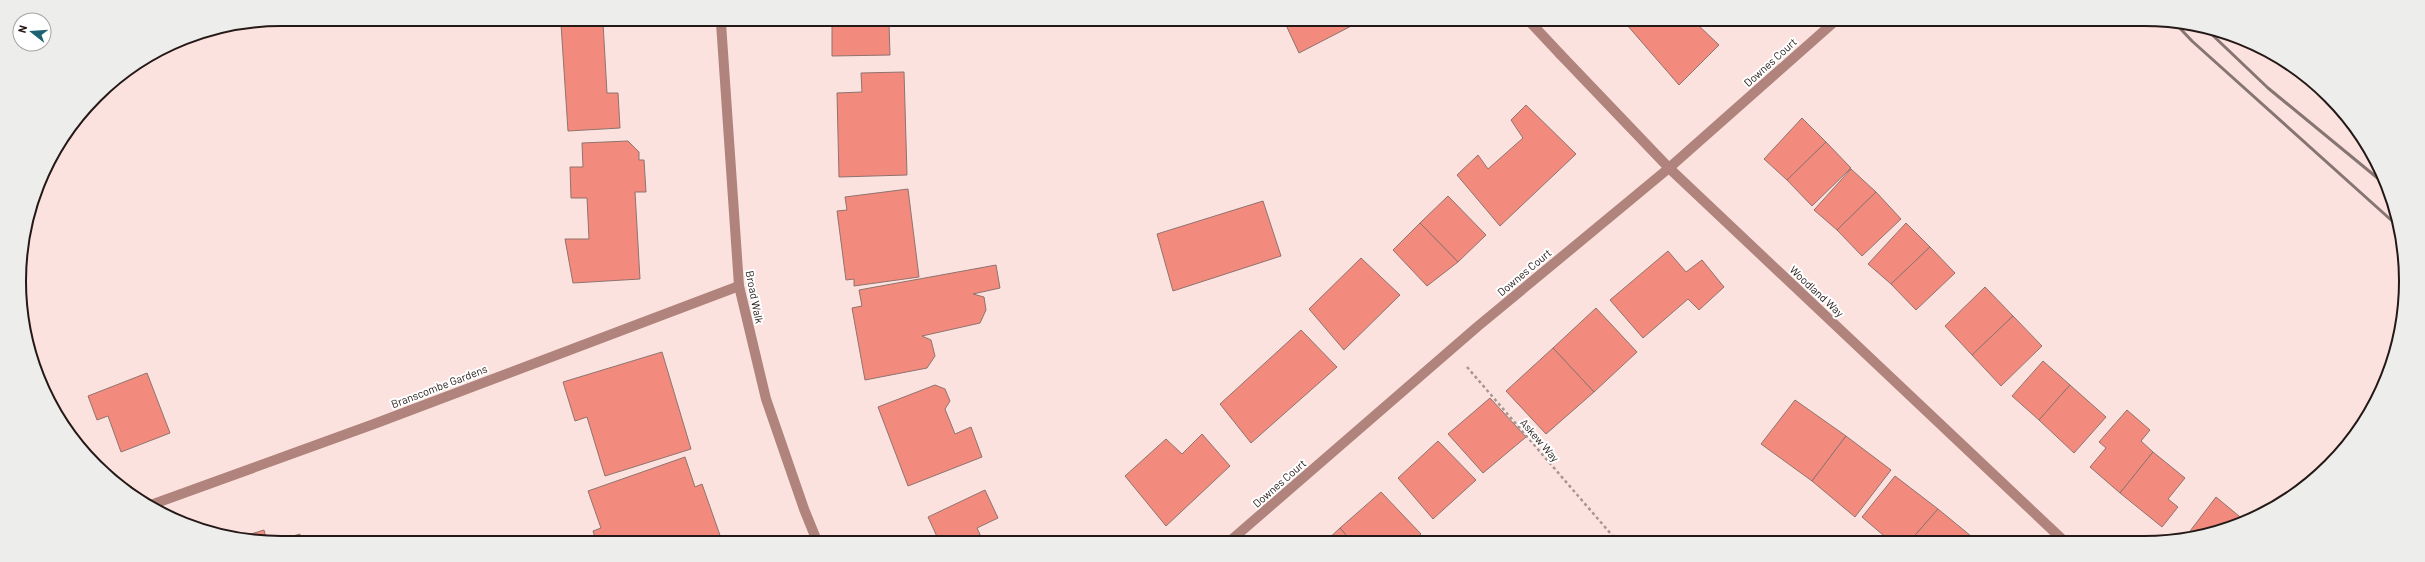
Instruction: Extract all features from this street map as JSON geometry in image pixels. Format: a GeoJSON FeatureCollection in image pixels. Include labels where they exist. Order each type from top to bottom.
{"type":"FeatureCollection","features":[{"type":"Feature","properties":{"kind":"street","name":"Broad Walk"},"geometry":{"type":"LineString","coordinates":[[721,26],[738,286],[766,400],[815,536]]}},
{"type":"Feature","properties":{"kind":"street","name":"Woodland Way"},"geometry":{"type":"LineString","coordinates":[[1534,26],[1670,168],[2059,536]]}},
{"type":"Feature","properties":{"kind":"street","name":"Downes Court"},"geometry":{"type":"LineString","coordinates":[[1236,536],[1451,349],[1670,168],[1830,26]]}},
{"type":"Feature","properties":{"kind":"street","name":"Branscombe Gardens"},"geometry":{"type":"LineString","coordinates":[[155,503],[366,427],[738,286]]}},
{"type":"Feature","properties":{"kind":"path","name":"Askew Way"},"geometry":{"type":"LineString","coordinates":[[1451,349],[1613,536]]}},
{"type":"Feature","properties":{"kind":"building"},"geometry":{"type":"Polygon","coordinates":[[[561,26],[603,26],[607,93],[618,93],[620,128],[568,131],[561,26]]]}},
{"type":"Feature","properties":{"kind":"building"},"geometry":{"type":"Polygon","coordinates":[[[832,26],[889,26],[890,55],[832,56],[832,26]]]}},
{"type":"Feature","properties":{"kind":"building"},"geometry":{"type":"Polygon","coordinates":[[[1286,26],[1351,26],[1299,53],[1286,26]]]}},
{"type":"Feature","properties":{"kind":"building"},"geometry":{"type":"Polygon","coordinates":[[[1628,26],[1699,26],[1719,45],[1679,85],[1628,26]]]}},
{"type":"Feature","properties":{"kind":"building"},"geometry":{"type":"Polygon","coordinates":[[[904,72],[907,175],[839,177],[837,93],[862,92],[861,73],[904,72]]]}},
{"type":"Feature","properties":{"kind":"building"},"geometry":{"type":"Polygon","coordinates":[[[1526,105],[1576,154],[1500,226],[1457,175],[1478,155],[1488,169],[1523,138],[1511,120],[1526,105]]]}},
{"type":"Feature","properties":{"kind":"building"},"geometry":{"type":"Polygon","coordinates":[[[1802,118],[1826,142],[1787,180],[1764,159],[1802,118]]]}},
{"type":"Feature","properties":{"kind":"building"},"geometry":{"type":"Polygon","coordinates":[[[628,141],[639,152],[639,160],[644,160],[646,192],[635,192],[640,279],[573,283],[565,239],[589,239],[587,198],[571,198],[570,167],[583,167],[582,143],[628,141]]]}},
{"type":"Feature","properties":{"kind":"building"},"geometry":{"type":"Polygon","coordinates":[[[1826,142],[1851,168],[1812,206],[1787,180],[1826,142]]]}},
{"type":"Feature","properties":{"kind":"building"},"geometry":{"type":"Polygon","coordinates":[[[1851,169],[1876,192],[1837,230],[1814,210],[1851,169]]]}},
{"type":"Feature","properties":{"kind":"building"},"geometry":{"type":"Polygon","coordinates":[[[908,189],[919,277],[854,286],[854,279],[846,280],[837,211],[847,210],[845,197],[908,189]]]}},
{"type":"Feature","properties":{"kind":"building"},"geometry":{"type":"Polygon","coordinates":[[[1876,192],[1901,219],[1862,256],[1837,230],[1876,192]]]}},
{"type":"Feature","properties":{"kind":"building"},"geometry":{"type":"Polygon","coordinates":[[[1448,196],[1486,235],[1458,262],[1420,223],[1448,196]]]}},
{"type":"Feature","properties":{"kind":"building"},"geometry":{"type":"Polygon","coordinates":[[[1263,201],[1281,256],[1173,291],[1157,234],[1263,201]]]}},
{"type":"Feature","properties":{"kind":"building"},"geometry":{"type":"Polygon","coordinates":[[[1420,223],[1458,262],[1427,286],[1393,250],[1420,223]]]}},
{"type":"Feature","properties":{"kind":"building"},"geometry":{"type":"Polygon","coordinates":[[[1906,223],[1930,247],[1891,284],[1868,264],[1906,223]]]}},
{"type":"Feature","properties":{"kind":"building"},"geometry":{"type":"Polygon","coordinates":[[[1930,247],[1955,273],[1916,310],[1891,284],[1930,247]]]}},
{"type":"Feature","properties":{"kind":"building"},"geometry":{"type":"Polygon","coordinates":[[[1668,251],[1686,272],[1702,260],[1724,287],[1699,310],[1688,299],[1643,338],[1610,300],[1668,251]]]}},
{"type":"Feature","properties":{"kind":"building"},"geometry":{"type":"Polygon","coordinates":[[[1361,258],[1400,295],[1344,350],[1309,309],[1361,258]]]}},
{"type":"Feature","properties":{"kind":"building"},"geometry":{"type":"Polygon","coordinates":[[[996,265],[1000,288],[973,294],[984,297],[986,310],[980,323],[922,336],[931,340],[935,356],[927,368],[865,380],[852,308],[862,306],[859,290],[996,265]]]}},
{"type":"Feature","properties":{"kind":"building"},"geometry":{"type":"Polygon","coordinates":[[[1985,287],[2013,316],[1972,355],[1945,326],[1985,287]]]}},
{"type":"Feature","properties":{"kind":"building"},"geometry":{"type":"Polygon","coordinates":[[[1596,308],[1637,352],[1594,392],[1553,348],[1596,308]]]}},
{"type":"Feature","properties":{"kind":"building"},"geometry":{"type":"Polygon","coordinates":[[[2013,316],[2042,346],[2001,386],[1972,355],[2013,316]]]}},
{"type":"Feature","properties":{"kind":"building"},"geometry":{"type":"Polygon","coordinates":[[[1301,330],[1337,367],[1251,443],[1220,404],[1301,330]]]}},
{"type":"Feature","properties":{"kind":"building"},"geometry":{"type":"Polygon","coordinates":[[[1553,348],[1594,392],[1546,434],[1506,391],[1553,348]]]}},
{"type":"Feature","properties":{"kind":"building"},"geometry":{"type":"Polygon","coordinates":[[[662,352],[691,449],[605,476],[587,417],[575,421],[563,382],[662,352]]]}},
{"type":"Feature","properties":{"kind":"building"},"geometry":{"type":"Polygon","coordinates":[[[2043,361],[2070,385],[2039,420],[2012,396],[2043,361]]]}},
{"type":"Feature","properties":{"kind":"building"},"geometry":{"type":"Polygon","coordinates":[[[147,373],[170,433],[121,452],[108,416],[97,420],[88,396],[147,373]]]}},
{"type":"Feature","properties":{"kind":"building"},"geometry":{"type":"Polygon","coordinates":[[[935,385],[945,389],[950,401],[945,409],[955,434],[971,427],[982,457],[908,486],[878,407],[935,385]]]}},
{"type":"Feature","properties":{"kind":"building"},"geometry":{"type":"Polygon","coordinates":[[[2070,385],[2106,417],[2074,453],[2039,420],[2070,385]]]}},
{"type":"Feature","properties":{"kind":"building"},"geometry":{"type":"Polygon","coordinates":[[[1490,398],[1526,437],[1483,473],[1448,434],[1490,398]]]}},
{"type":"Feature","properties":{"kind":"building"},"geometry":{"type":"Polygon","coordinates":[[[1795,400],[1846,436],[1812,481],[1761,444],[1795,400]]]}},
{"type":"Feature","properties":{"kind":"building"},"geometry":{"type":"Polygon","coordinates":[[[2127,410],[2150,430],[2141,441],[2153,452],[2120,493],[2090,467],[2106,448],[2099,442],[2127,410]]]}},
{"type":"Feature","properties":{"kind":"building"},"geometry":{"type":"Polygon","coordinates":[[[1202,434],[1230,466],[1166,526],[1125,476],[1166,439],[1182,454],[1202,434]]]}},
{"type":"Feature","properties":{"kind":"building"},"geometry":{"type":"Polygon","coordinates":[[[1846,436],[1891,470],[1855,517],[1812,481],[1846,436]]]}},
{"type":"Feature","properties":{"kind":"building"},"geometry":{"type":"Polygon","coordinates":[[[1438,441],[1476,480],[1433,519],[1398,478],[1438,441]]]}},
{"type":"Feature","properties":{"kind":"building"},"geometry":{"type":"Polygon","coordinates":[[[2153,452],[2185,478],[2168,499],[2178,507],[2162,527],[2120,493],[2153,452]]]}},
{"type":"Feature","properties":{"kind":"building"},"geometry":{"type":"Polygon","coordinates":[[[685,457],[695,487],[702,484],[720,536],[594,536],[593,531],[601,528],[588,491],[685,457]]]}},
{"type":"Feature","properties":{"kind":"building"},"geometry":{"type":"Polygon","coordinates":[[[1895,476],[1938,509],[1914,536],[1884,536],[1862,517],[1895,476]]]}},
{"type":"Feature","properties":{"kind":"building"},"geometry":{"type":"Polygon","coordinates":[[[985,490],[998,518],[977,528],[981,536],[937,536],[928,517],[985,490]]]}},
{"type":"Feature","properties":{"kind":"building"},"geometry":{"type":"Polygon","coordinates":[[[1381,492],[1421,534],[1419,536],[1347,536],[1340,528],[1381,492]]]}},
{"type":"Feature","properties":{"kind":"building"},"geometry":{"type":"Polygon","coordinates":[[[2216,497],[2241,517],[2210,527],[2189,532],[2216,497]]]}},
{"type":"Feature","properties":{"kind":"building"},"geometry":{"type":"Polygon","coordinates":[[[1938,509],[1971,536],[1914,536],[1938,509]]]}},
{"type":"Feature","properties":{"kind":"building"},"geometry":{"type":"Polygon","coordinates":[[[1340,528],[1347,536],[1331,536],[1340,528]]]}},
{"type":"Feature","properties":{"kind":"building"},"geometry":{"type":"Polygon","coordinates":[[[264,530],[265,535],[264,535],[250,534],[264,530]]]}},
{"type":"Feature","properties":{"kind":"railway"},"geometry":{"type":"LineString","coordinates":[[2180,29],[2192,41],[2391,220]]}},
{"type":"Feature","properties":{"kind":"railway"},"geometry":{"type":"LineString","coordinates":[[2214,36],[2268,88],[2378,178]]}}]}
